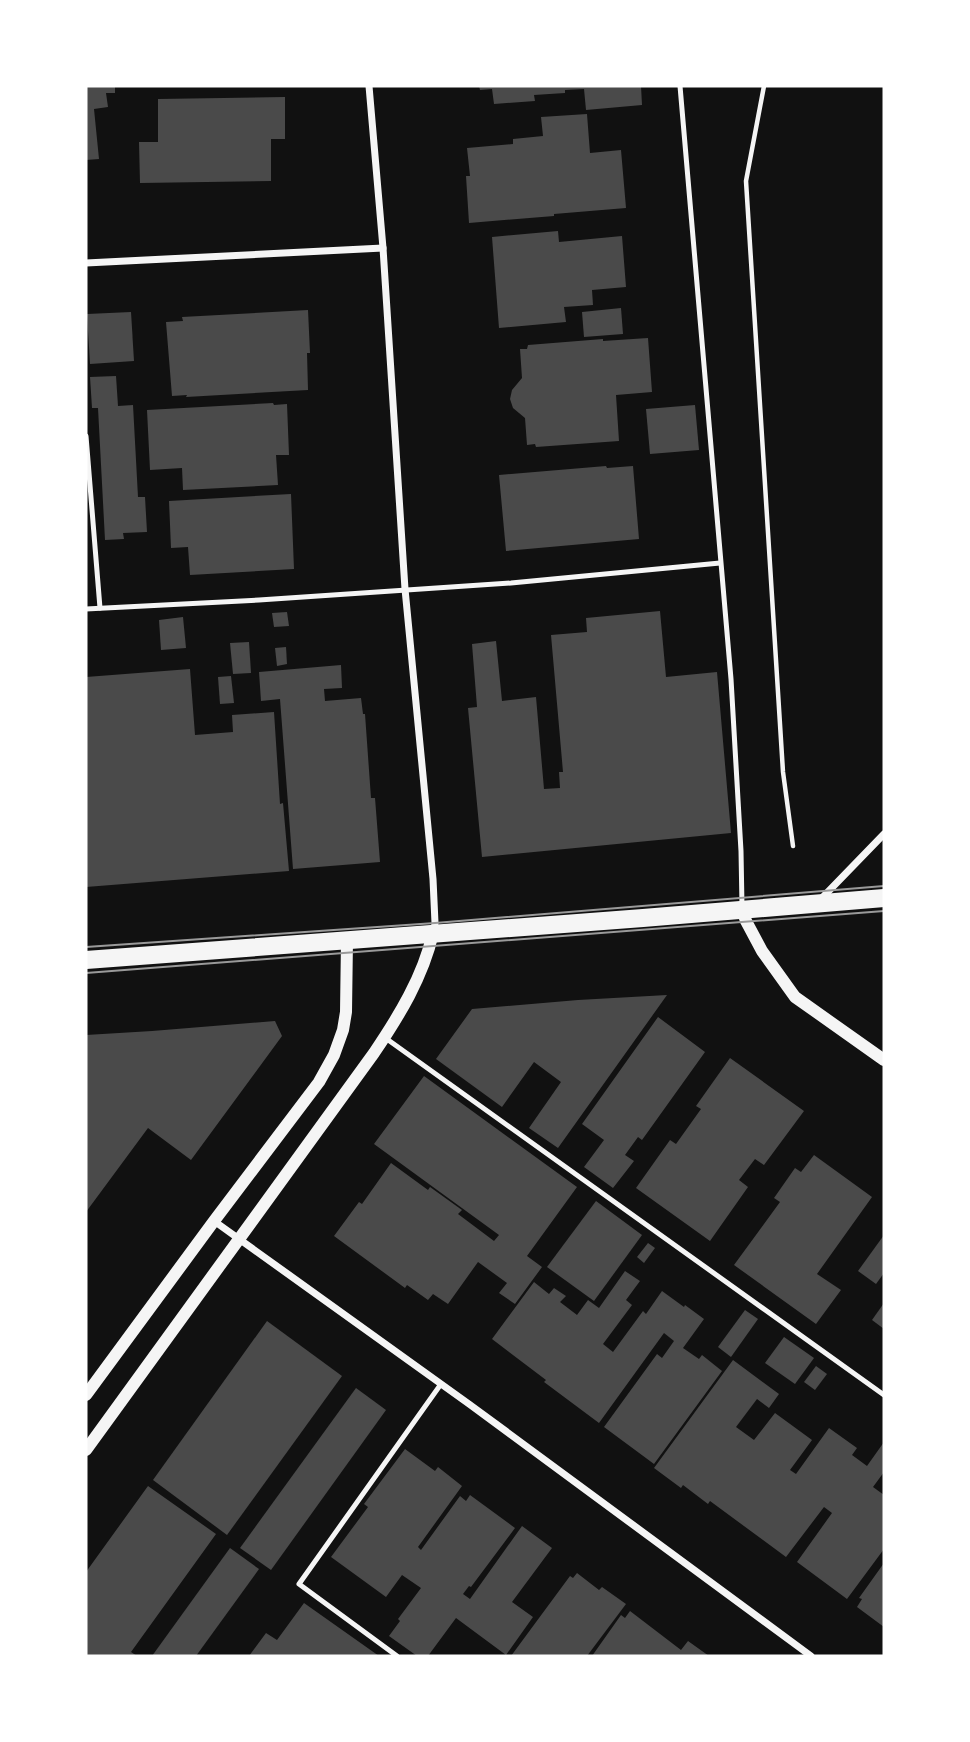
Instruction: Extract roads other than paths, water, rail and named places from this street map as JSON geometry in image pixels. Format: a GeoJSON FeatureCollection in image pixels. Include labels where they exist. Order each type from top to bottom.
{"type":"FeatureCollection","features":[{"type":"Feature","properties":{"kind":"main road"},"geometry":{"type":"LineString","coordinates":[[86,960],[884,898]]}},
{"type":"Feature","properties":{"kind":"street"},"geometry":{"type":"LineString","coordinates":[[86,1450],[384,1037],[402,1010],[426,957],[433,933],[433,878],[405,589],[383,248],[369,86]]}},
{"type":"Feature","properties":{"kind":"street"},"geometry":{"type":"LineString","coordinates":[[86,263],[383,248]]}},
{"type":"Feature","properties":{"kind":"street"},"geometry":{"type":"LineString","coordinates":[[818,903],[884,834]]}},
{"type":"Feature","properties":{"kind":"street"},"geometry":{"type":"LineString","coordinates":[[742,909],[762,950],[795,997],[884,1060]]}},
{"type":"Feature","properties":{"kind":"street"},"geometry":{"type":"LineString","coordinates":[[86,1395],[311,1094],[334,1055],[345,1022],[347,940]]}},
{"type":"Feature","properties":{"kind":"street"},"geometry":{"type":"LineString","coordinates":[[214,1221],[811,1656]]}},
{"type":"Feature","properties":{"kind":"lane"},"geometry":{"type":"LineString","coordinates":[[680,86],[731,679],[742,909]]}},
{"type":"Feature","properties":{"kind":"lane"},"geometry":{"type":"LineString","coordinates":[[86,436],[100,608]]}},
{"type":"Feature","properties":{"kind":"lane"},"geometry":{"type":"LineString","coordinates":[[86,609],[511,583],[720,564]]}},
{"type":"Feature","properties":{"kind":"lane"},"geometry":{"type":"LineString","coordinates":[[384,1037],[884,1395]]}},
{"type":"Feature","properties":{"kind":"lane"},"geometry":{"type":"LineString","coordinates":[[397,1656],[299,1584],[441,1384]]}},
{"type":"Feature","properties":{"kind":"tram line"},"geometry":{"type":"LineString","coordinates":[[86,947],[435,923],[884,886]]}},
{"type":"Feature","properties":{"kind":"tram line"},"geometry":{"type":"LineString","coordinates":[[86,973],[884,911]]}}]}
